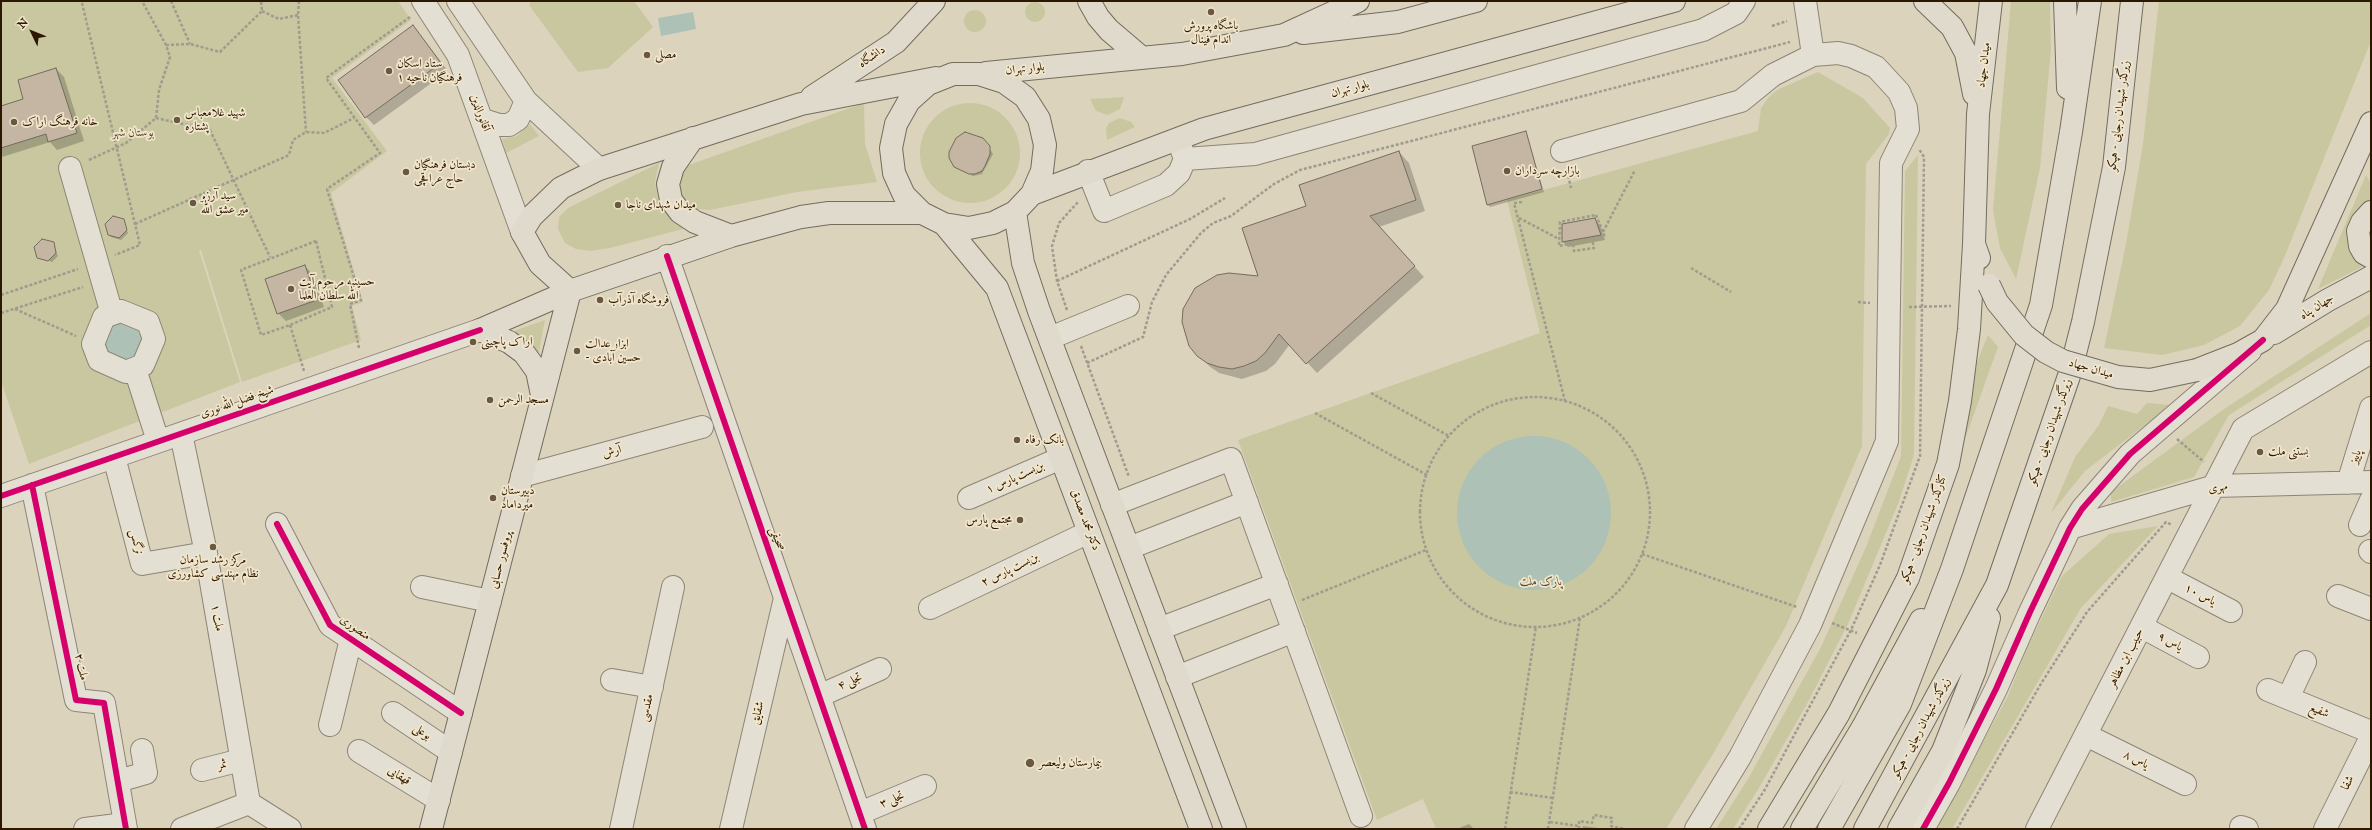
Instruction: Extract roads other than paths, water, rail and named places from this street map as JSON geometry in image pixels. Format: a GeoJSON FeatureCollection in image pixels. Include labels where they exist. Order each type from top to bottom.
{"type":"FeatureCollection","features":[{"type":"Feature","properties":{"kind":"main road","name":"دانشگاه"},"geometry":{"type":"LineString","coordinates":[[801,104],[896,42],[934,1]]}},
{"type":"Feature","properties":{"kind":"main road"},"geometry":{"type":"LineString","coordinates":[[1089,1],[1098,17],[1109,30],[1142,58]]}},
{"type":"Feature","properties":{"kind":"main road","name":"بلوار تهران"},"geometry":{"type":"LineString","coordinates":[[1284,35],[1358,1]]}},
{"type":"Feature","properties":{"kind":"main road","name":"بلوار تهران"},"geometry":{"type":"LineString","coordinates":[[979,74],[1182,54],[1284,35],[1398,22],[1476,1]]}},
{"type":"Feature","properties":{"kind":"main road","name":"بلوار تهران"},"geometry":{"type":"LineString","coordinates":[[1032,194],[1088,171],[1204,129],[1674,1]]}},
{"type":"Feature","properties":{"kind":"main road"},"geometry":{"type":"LineString","coordinates":[[1925,1],[1952,26],[1966,53],[1978,114]]}},
{"type":"Feature","properties":{"kind":"main road","name":"میدان جهاد"},"geometry":{"type":"LineString","coordinates":[[1991,1],[1978,114],[1974,244],[1997,302],[2024,335],[2046,352],[2063,361],[2118,377],[2150,380],[2197,370],[2238,354],[2263,340],[2287,309],[2370,128]]}},
{"type":"Feature","properties":{"kind":"main road"},"geometry":{"type":"LineString","coordinates":[[2065,1],[2065,49],[2072,132]]}},
{"type":"Feature","properties":{"kind":"main road"},"geometry":{"type":"LineString","coordinates":[[1829,829],[1900,704],[1952,569],[2041,305],[2072,132],[2090,1]]}},
{"type":"Feature","properties":{"kind":"main road","name":"زیرگذر شهیدان رجایی - هپکو"},"geometry":{"type":"LineString","coordinates":[[1865,829],[1997,585],[2070,374],[2083,322],[2114,167],[2133,2]]}},
{"type":"Feature","properties":{"kind":"main road"},"geometry":{"type":"LineString","coordinates":[[570,291],[540,264],[522,232],[532,216],[561,188],[600,169],[801,104],[953,74],[979,74],[1004,82],[1025,97],[1039,119],[1045,145],[1042,171],[1032,194],[1015,212],[987,224],[968,228],[944,224],[922,213],[904,195],[894,173],[891,148],[896,124],[909,101],[928,84],[953,74]]}},
{"type":"Feature","properties":{"kind":"main road"},"geometry":{"type":"LineString","coordinates":[[693,138],[681,153],[673,167],[668,184],[671,200],[680,212],[695,222],[731,236]]}},
{"type":"Feature","properties":{"kind":"main road"},"geometry":{"type":"LineString","coordinates":[[1015,212],[1023,263],[1027,275],[1128,548],[1235,829]]}},
{"type":"Feature","properties":{"kind":"main road"},"geometry":{"type":"LineString","coordinates":[[2371,212],[2362,222],[2358,231],[2360,246],[2364,253],[2371,257]]}},
{"type":"Feature","properties":{"kind":"main road"},"geometry":{"type":"LineString","coordinates":[[480,330],[570,291],[668,256],[793,218],[829,213],[922,213]]}},
{"type":"Feature","properties":{"kind":"main road","name":"دکتر محمد مصدق"},"geometry":{"type":"LineString","coordinates":[[944,224],[997,288],[1202,829]]}},
{"type":"Feature","properties":{"kind":"main road","name":"کنارگذر شهیدان رجایی - هپکو"},"geometry":{"type":"LineString","coordinates":[[1769,829],[1839,712],[1874,640],[1908,578],[1948,464],[1960,401],[1971,304],[1974,244]]}},
{"type":"Feature","properties":{"kind":"main road"},"geometry":{"type":"LineString","coordinates":[[997,288],[1027,275]]}},
{"type":"Feature","properties":{"kind":"main road","name":"جهان پناه"},"geometry":{"type":"LineString","coordinates":[[2263,340],[2328,300],[2371,277]]}},
{"type":"Feature","properties":{"kind":"main road","name":"پروفسور حسابی"},"geometry":{"type":"LineString","coordinates":[[431,829],[570,291]]}},
{"type":"Feature","properties":{"kind":"main road"},"geometry":{"type":"LineString","coordinates":[[480,330],[509,342],[524,353],[537,371],[542,398]]}},
{"type":"Feature","properties":{"kind":"main road"},"geometry":{"type":"LineString","coordinates":[[1802,829],[1862,727],[1907,643],[1952,569]]}},
{"type":"Feature","properties":{"kind":"main road"},"geometry":{"type":"LineString","coordinates":[[1899,829],[1943,751],[1975,670],[1997,585]]}},
{"type":"Feature","properties":{"kind":"street","name":"آقانورالدین"},"geometry":{"type":"LineString","coordinates":[[423,1],[458,56],[483,120],[522,232]]}},
{"type":"Feature","properties":{"kind":"street"},"geometry":{"type":"LineString","coordinates":[[458,1],[526,101],[600,169]]}},
{"type":"Feature","properties":{"kind":"street"},"geometry":{"type":"LineString","coordinates":[[1185,159],[1255,154],[1703,30],[1736,13],[1744,1]]}},
{"type":"Feature","properties":{"kind":"street"},"geometry":{"type":"LineString","coordinates":[[1805,1],[1812,46]]}},
{"type":"Feature","properties":{"kind":"street"},"geometry":{"type":"LineString","coordinates":[[1562,151],[1741,101],[1812,46]]}},
{"type":"Feature","properties":{"kind":"street"},"geometry":{"type":"LineString","coordinates":[[1696,829],[1740,757],[1815,615],[1888,441],[1891,163],[1908,129],[1906,108],[1899,92],[1876,67],[1863,60],[1812,46]]}},
{"type":"Feature","properties":{"kind":"street"},"geometry":{"type":"LineString","coordinates":[[483,120],[499,125],[509,125],[518,119],[526,101]]}},
{"type":"Feature","properties":{"kind":"street"},"geometry":{"type":"LineString","coordinates":[[1088,171],[1104,211],[1166,185],[1179,173],[1185,159],[1178,138]]}},
{"type":"Feature","properties":{"kind":"street"},"geometry":{"type":"LineString","coordinates":[[70,168],[112,314]]}},
{"type":"Feature","properties":{"kind":"street","name":"صحیفی"},"geometry":{"type":"LineString","coordinates":[[668,256],[862,821]]}},
{"type":"Feature","properties":{"kind":"street"},"geometry":{"type":"LineString","coordinates":[[1050,338],[1128,306]]}},
{"type":"Feature","properties":{"kind":"street"},"geometry":{"type":"LineString","coordinates":[[121,311],[148,322],[154,339],[143,365],[126,372],[100,360],[93,344],[104,317],[112,314],[121,311]]}},
{"type":"Feature","properties":{"kind":"street","name":"شیخ فضل الله نوری"},"geometry":{"type":"LineString","coordinates":[[1,496],[480,330]]}},
{"type":"Feature","properties":{"kind":"street"},"geometry":{"type":"LineString","coordinates":[[1923,829],[1949,783],[1993,695],[2070,528],[2098,488],[2162,425],[2263,340]]}},
{"type":"Feature","properties":{"kind":"street","name":"حبیب ابن مظاهر"},"geometry":{"type":"LineString","coordinates":[[2037,829],[2218,481],[2243,429],[2371,352]]}},
{"type":"Feature","properties":{"kind":"street"},"geometry":{"type":"LineString","coordinates":[[134,369],[158,441]]}},
{"type":"Feature","properties":{"kind":"street","name":"پاییز"},"geometry":{"type":"LineString","coordinates":[[2348,482],[2371,408]]}},
{"type":"Feature","properties":{"kind":"street","name":"آرش"},"geometry":{"type":"LineString","coordinates":[[522,476],[702,427]]}},
{"type":"Feature","properties":{"kind":"street","name":"ملت ۱"},"geometry":{"type":"LineString","coordinates":[[181,434],[206,552],[249,804]]}},
{"type":"Feature","properties":{"kind":"street","name":"نرگس"},"geometry":{"type":"LineString","coordinates":[[114,457],[142,564],[206,552]]}},
{"type":"Feature","properties":{"kind":"street","name":"بن‌بست پارس ۱"},"geometry":{"type":"LineString","coordinates":[[969,498],[1061,458]]}},
{"type":"Feature","properties":{"kind":"street"},"geometry":{"type":"LineString","coordinates":[[1112,505],[1231,459],[1362,816]]}},
{"type":"Feature","properties":{"kind":"street","name":"مهری"},"geometry":{"type":"LineString","coordinates":[[2070,528],[2218,481],[2371,482]]}},
{"type":"Feature","properties":{"kind":"street","name":"ملت ۲"},"geometry":{"type":"LineString","coordinates":[[32,485],[76,700],[104,702],[125,826]]}},
{"type":"Feature","properties":{"kind":"street"},"geometry":{"type":"LineString","coordinates":[[2360,524],[2371,500]]}},
{"type":"Feature","properties":{"kind":"street"},"geometry":{"type":"LineString","coordinates":[[1128,548],[1247,502]]}},
{"type":"Feature","properties":{"kind":"street","name":"منصوری"},"geometry":{"type":"LineString","coordinates":[[276,524],[330,625],[461,713]]}},
{"type":"Feature","properties":{"kind":"street","name":"بن‌بست پارس ۲"},"geometry":{"type":"LineString","coordinates":[[930,608],[1089,532]]}},
{"type":"Feature","properties":{"kind":"street","name":"یاس ۱۰"},"geometry":{"type":"LineString","coordinates":[[2168,578],[2232,611]]}},
{"type":"Feature","properties":{"kind":"street"},"geometry":{"type":"LineString","coordinates":[[1159,629],[1277,584]]}},
{"type":"Feature","properties":{"kind":"street"},"geometry":{"type":"LineString","coordinates":[[422,587],[490,601]]}},
{"type":"Feature","properties":{"kind":"street","name":"مقدسی"},"geometry":{"type":"LineString","coordinates":[[621,829],[673,587]]}},
{"type":"Feature","properties":{"kind":"street"},"geometry":{"type":"LineString","coordinates":[[2338,596],[2371,609]]}},
{"type":"Feature","properties":{"kind":"street","name":"شقایق"},"geometry":{"type":"LineString","coordinates":[[731,829],[786,598]]}},
{"type":"Feature","properties":{"kind":"street","name":"یاس ۹"},"geometry":{"type":"LineString","coordinates":[[2142,627],[2198,657]]}},
{"type":"Feature","properties":{"kind":"street"},"geometry":{"type":"LineString","coordinates":[[1178,678],[1294,631]]}},
{"type":"Feature","properties":{"kind":"street"},"geometry":{"type":"LineString","coordinates":[[330,725],[351,639]]}},
{"type":"Feature","properties":{"kind":"street"},"geometry":{"type":"LineString","coordinates":[[2288,698],[2305,662]]}},
{"type":"Feature","properties":{"kind":"street","name":"تجلی ۴"},"geometry":{"type":"LineString","coordinates":[[819,696],[880,669]]}},
{"type":"Feature","properties":{"kind":"street"},"geometry":{"type":"LineString","coordinates":[[612,680],[652,687]]}},
{"type":"Feature","properties":{"kind":"street","name":"شفیع"},"geometry":{"type":"LineString","coordinates":[[2268,690],[2371,732]]}},
{"type":"Feature","properties":{"kind":"street","name":"بوعلی"},"geometry":{"type":"LineString","coordinates":[[393,713],[451,752]]}},
{"type":"Feature","properties":{"kind":"street","name":"یاس ۸"},"geometry":{"type":"LineString","coordinates":[[2086,736],[2185,784]]}},
{"type":"Feature","properties":{"kind":"street","name":"شفا"},"geometry":{"type":"LineString","coordinates":[[2325,829],[2371,737]]}},
{"type":"Feature","properties":{"kind":"street"},"geometry":{"type":"LineString","coordinates":[[118,781],[146,773],[142,750]]}},
{"type":"Feature","properties":{"kind":"street","name":"قهقایی"},"geometry":{"type":"LineString","coordinates":[[359,751],[439,800]]}},
{"type":"Feature","properties":{"kind":"street","name":"ثمر"},"geometry":{"type":"LineString","coordinates":[[202,770],[241,760]]}},
{"type":"Feature","properties":{"kind":"street","name":"تجلی ۳"},"geometry":{"type":"LineString","coordinates":[[862,821],[925,786]]}},
{"type":"Feature","properties":{"kind":"street"},"geometry":{"type":"LineString","coordinates":[[182,829],[224,820],[249,804],[290,829]]}},
{"type":"Feature","properties":{"kind":"street"},"geometry":{"type":"LineString","coordinates":[[85,829],[125,826]]}},
{"type":"Feature","properties":{"kind":"place","name":"باشگاه پرورش اندام فینال"},"geometry":{"type":"Point","coordinates":[1211,12]}},
{"type":"Feature","properties":{"kind":"place","name":"مصلی"},"geometry":{"type":"Point","coordinates":[647,55]}},
{"type":"Feature","properties":{"kind":"place","name":"ستاد اسکان فرهنگیان ناحیه ۱"},"geometry":{"type":"Point","coordinates":[389,71]}},
{"type":"Feature","properties":{"kind":"place","name":"شهید غلامعباس پشتاره"},"geometry":{"type":"Point","coordinates":[177,120]}},
{"type":"Feature","properties":{"kind":"place","name":"خانه فرهنگ اراک"},"geometry":{"type":"Point","coordinates":[14,122]}},
{"type":"Feature","properties":{"kind":"place","name":"بازارچه سرداران"},"geometry":{"type":"Point","coordinates":[1507,171]}},
{"type":"Feature","properties":{"kind":"place","name":"دبستان فرهنگیان حاج عراقچی"},"geometry":{"type":"Point","coordinates":[406,172]}},
{"type":"Feature","properties":{"kind":"place","name":"سید آرزو میر عشق الله"},"geometry":{"type":"Point","coordinates":[193,203]}},
{"type":"Feature","properties":{"kind":"place","name":"میدان شهدای ناجا"},"geometry":{"type":"Point","coordinates":[618,205]}},
{"type":"Feature","properties":{"kind":"place","name":"حسینیه مرحوم آیت الله سلطان العلما"},"geometry":{"type":"Point","coordinates":[291,289]}},
{"type":"Feature","properties":{"kind":"place","name":"فروشگاه آذرآب"},"geometry":{"type":"Point","coordinates":[600,300]}},
{"type":"Feature","properties":{"kind":"place","name":"اراک پاچینی"},"geometry":{"type":"Point","coordinates":[473,342]}},
{"type":"Feature","properties":{"kind":"place","name":"ابزار عدالت - حسین آبادی"},"geometry":{"type":"Point","coordinates":[577,351]}},
{"type":"Feature","properties":{"kind":"place","name":"مسجد الرحمن"},"geometry":{"type":"Point","coordinates":[490,400]}},
{"type":"Feature","properties":{"kind":"place","name":"بانک رفاه"},"geometry":{"type":"Point","coordinates":[1017,440]}},
{"type":"Feature","properties":{"kind":"place","name":"بستنی ملت"},"geometry":{"type":"Point","coordinates":[2260,452]}},
{"type":"Feature","properties":{"kind":"place","name":"دبیرستان میرداماد"},"geometry":{"type":"Point","coordinates":[493,498]}},
{"type":"Feature","properties":{"kind":"place","name":"مجتمع پارس"},"geometry":{"type":"Point","coordinates":[1020,520]}},
{"type":"Feature","properties":{"kind":"place","name":"مرکز رشد سازمان نظام مهندسی کشاورزی"},"geometry":{"type":"Point","coordinates":[213,547]}},
{"type":"Feature","properties":{"kind":"place","name":"بیمارستان ولیعصر"},"geometry":{"type":"Point","coordinates":[1030,763]}},
{"type":"Feature","properties":{"kind":"park label","name":"بوستان شهر"},"geometry":{"type":"Point","coordinates":[133,133]}},
{"type":"Feature","properties":{"kind":"park label","name":"پارک ملت"},"geometry":{"type":"Point","coordinates":[1541,582]}}]}
